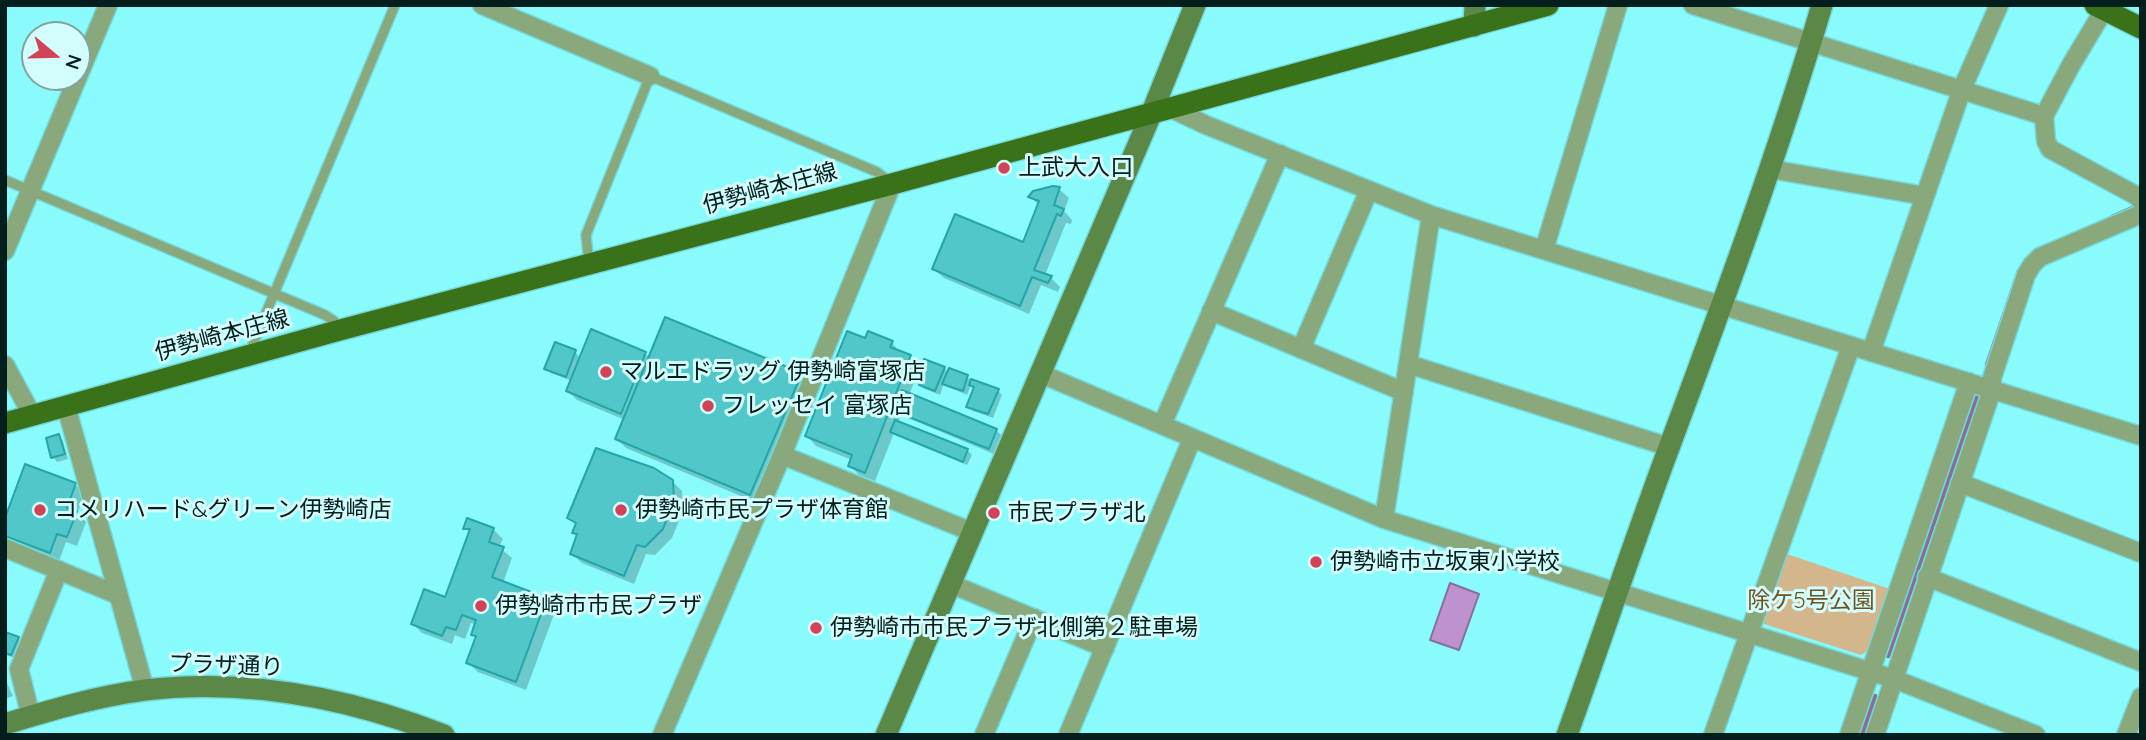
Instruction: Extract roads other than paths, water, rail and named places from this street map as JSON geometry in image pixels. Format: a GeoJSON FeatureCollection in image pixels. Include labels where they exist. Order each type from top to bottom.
{"type":"FeatureCollection","features":[{"type":"Feature","properties":{"kind":"main road","name":"伊勢崎本庄線"},"geometry":{"type":"LineString","coordinates":[[5,423],[340,330],[1161,110],[1475,15],[1548,5]]}},
{"type":"Feature","properties":{"kind":"main road"},"geometry":{"type":"LineString","coordinates":[[2099,8],[2141,28]]}},
{"type":"Feature","properties":{"kind":"street"},"geometry":{"type":"LineString","coordinates":[[5,251],[108,5]]}},
{"type":"Feature","properties":{"kind":"street"},"geometry":{"type":"LineString","coordinates":[[482,5],[650,76]]}},
{"type":"Feature","properties":{"kind":"street"},"geometry":{"type":"LineString","coordinates":[[886,735],[1039,373],[1161,110],[1195,5]]}},
{"type":"Feature","properties":{"kind":"street"},"geometry":{"type":"LineString","coordinates":[[1544,250],[1618,5]]}},
{"type":"Feature","properties":{"kind":"street"},"geometry":{"type":"LineString","coordinates":[[1693,5],[2044,116]]}},
{"type":"Feature","properties":{"kind":"street"},"geometry":{"type":"LineString","coordinates":[[1567,735],[1669,447],[1723,307],[1822,5]]}},
{"type":"Feature","properties":{"kind":"street"},"geometry":{"type":"LineString","coordinates":[[1871,352],[1962,89],[1999,5]]}},
{"type":"Feature","properties":{"kind":"street"},"geometry":{"type":"LineString","coordinates":[[2099,8],[2044,116],[2046,141],[2050,149],[2137,196],[2141,201]]}},
{"type":"Feature","properties":{"kind":"street"},"geometry":{"type":"LineString","coordinates":[[1161,110],[1206,125],[1432,215],[2141,436]]}},
{"type":"Feature","properties":{"kind":"street"},"geometry":{"type":"LineString","coordinates":[[1161,425],[1280,155]]}},
{"type":"Feature","properties":{"kind":"street"},"geometry":{"type":"LineString","coordinates":[[1770,169],[1924,197]]}},
{"type":"Feature","properties":{"kind":"street"},"geometry":{"type":"LineString","coordinates":[[662,735],[782,454],[892,184]]}},
{"type":"Feature","properties":{"kind":"street"},"geometry":{"type":"LineString","coordinates":[[1301,349],[1369,190]]}},
{"type":"Feature","properties":{"kind":"street"},"geometry":{"type":"LineString","coordinates":[[1875,735],[1992,390],[1992,378],[2032,265],[2040,257],[2056,249],[2141,214]]}},
{"type":"Feature","properties":{"kind":"street"},"geometry":{"type":"LineString","coordinates":[[1384,519],[1432,215]]}},
{"type":"Feature","properties":{"kind":"street"},"geometry":{"type":"LineString","coordinates":[[1211,311],[1404,392]]}},
{"type":"Feature","properties":{"kind":"street"},"geometry":{"type":"LineString","coordinates":[[1713,735],[1851,346]]}},
{"type":"Feature","properties":{"kind":"street"},"geometry":{"type":"LineString","coordinates":[[1408,364],[1669,447]]}},
{"type":"Feature","properties":{"kind":"street"},"geometry":{"type":"LineString","coordinates":[[5,365],[32,415]]}},
{"type":"Feature","properties":{"kind":"street"},"geometry":{"type":"LineString","coordinates":[[1039,373],[1384,519],[1871,671],[2036,735]]}},
{"type":"Feature","properties":{"kind":"street"},"geometry":{"type":"LineString","coordinates":[[1849,735],[1969,382]]}},
{"type":"Feature","properties":{"kind":"street"},"geometry":{"type":"LineString","coordinates":[[66,406],[145,690]]}},
{"type":"Feature","properties":{"kind":"street"},"geometry":{"type":"LineString","coordinates":[[1069,735],[1192,439]]}},
{"type":"Feature","properties":{"kind":"street"},"geometry":{"type":"LineString","coordinates":[[782,454],[972,532]]}},
{"type":"Feature","properties":{"kind":"street"},"geometry":{"type":"LineString","coordinates":[[1959,483],[2141,553]]}},
{"type":"Feature","properties":{"kind":"street"},"geometry":{"type":"LineString","coordinates":[[5,548],[118,595]]}},
{"type":"Feature","properties":{"kind":"street"},"geometry":{"type":"LineString","coordinates":[[31,717],[12,666],[59,570]]}},
{"type":"Feature","properties":{"kind":"street"},"geometry":{"type":"LineString","coordinates":[[1927,577],[2141,662]]}},
{"type":"Feature","properties":{"kind":"street"},"geometry":{"type":"LineString","coordinates":[[951,584],[1105,648]]}},
{"type":"Feature","properties":{"kind":"street"},"geometry":{"type":"LineString","coordinates":[[984,735],[1034,618]]}},
{"type":"Feature","properties":{"kind":"street","name":"プラザ通り"},"geometry":{"type":"LineString","coordinates":[[5,724],[73,704],[145,690],[248,688],[357,705],[444,735]]}},
{"type":"Feature","properties":{"kind":"street"},"geometry":{"type":"LineString","coordinates":[[2126,735],[2141,696]]}},
{"type":"Feature","properties":{"kind":"lane"},"geometry":{"type":"LineString","coordinates":[[254,356],[253,344],[273,293],[395,5]]}},
{"type":"Feature","properties":{"kind":"lane"},"geometry":{"type":"LineString","coordinates":[[589,264],[586,236],[650,76],[877,172],[892,184]]}},
{"type":"Feature","properties":{"kind":"lane"},"geometry":{"type":"LineString","coordinates":[[5,180],[325,315],[334,321],[340,330]]}},
{"type":"Feature","properties":{"kind":"waterway"},"geometry":{"type":"LineString","coordinates":[[2112,217],[2137,206]]}},
{"type":"Feature","properties":{"kind":"waterway"},"geometry":{"type":"LineString","coordinates":[[1987,365],[2019,271]]}},
{"type":"Feature","properties":{"kind":"waterway"},"geometry":{"type":"LineString","coordinates":[[1888,656],[1977,397]]}},
{"type":"Feature","properties":{"kind":"waterway"},"geometry":{"type":"LineString","coordinates":[[1862,735],[1875,696]]}},
{"type":"Feature","properties":{"kind":"place","name":"上武大入口"},"geometry":{"type":"Point","coordinates":[1004,168]}},
{"type":"Feature","properties":{"kind":"place","name":"マルエドラッグ 伊勢崎富塚店"},"geometry":{"type":"Point","coordinates":[606,372]}},
{"type":"Feature","properties":{"kind":"place","name":"フレッセイ 富塚店"},"geometry":{"type":"Point","coordinates":[708,406]}},
{"type":"Feature","properties":{"kind":"place","name":"コメリハード&グリーン伊勢崎店"},"geometry":{"type":"Point","coordinates":[40,510]}},
{"type":"Feature","properties":{"kind":"place","name":"伊勢崎市民プラザ体育館"},"geometry":{"type":"Point","coordinates":[621,510]}},
{"type":"Feature","properties":{"kind":"place","name":"市民プラザ北"},"geometry":{"type":"Point","coordinates":[994,513]}},
{"type":"Feature","properties":{"kind":"place","name":"伊勢崎市立坂東小学校"},"geometry":{"type":"Point","coordinates":[1316,562]}},
{"type":"Feature","properties":{"kind":"place","name":"伊勢崎市市民プラザ"},"geometry":{"type":"Point","coordinates":[481,606]}},
{"type":"Feature","properties":{"kind":"place","name":"伊勢崎市市民プラザ北側第２駐車場"},"geometry":{"type":"Point","coordinates":[816,628]}},
{"type":"Feature","properties":{"kind":"park label","name":"除ケ5号公園"},"geometry":{"type":"Point","coordinates":[1811,601]}}]}
